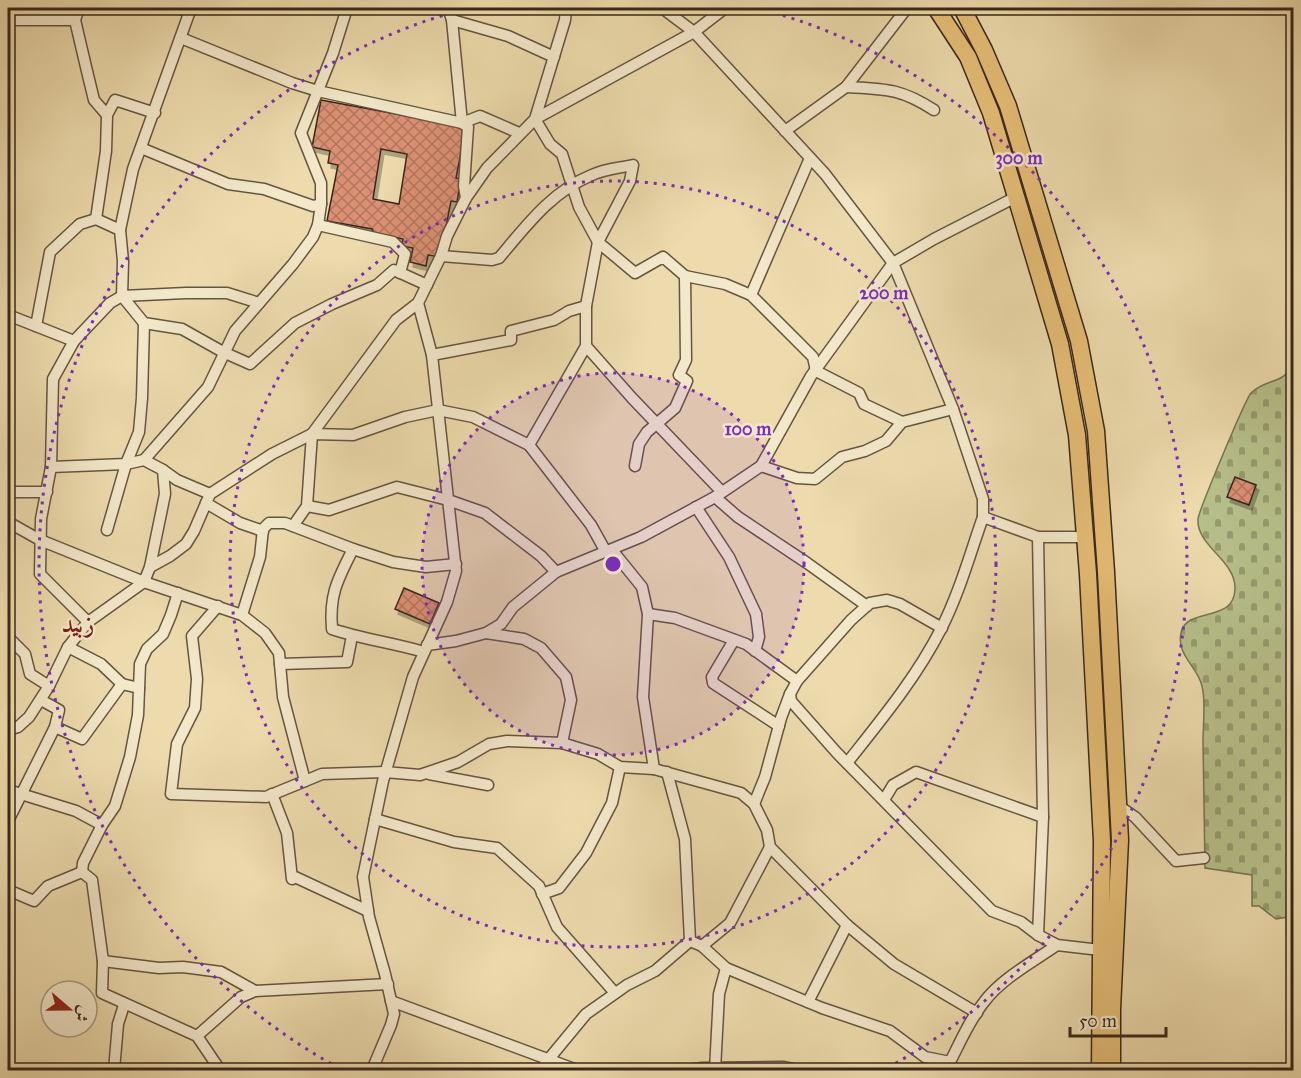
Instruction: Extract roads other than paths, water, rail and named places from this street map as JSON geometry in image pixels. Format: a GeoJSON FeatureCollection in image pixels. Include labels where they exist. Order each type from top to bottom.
{"type":"FeatureCollection","features":[{"type":"Feature","properties":{"kind":"main road"},"geometry":{"type":"LineString","coordinates":[[936,8],[968,57],[991,113],[1060,344],[1077,435],[1096,703],[1102,841],[1100,1071]]}},
{"type":"Feature","properties":{"kind":"main road"},"geometry":{"type":"LineString","coordinates":[[962,8],[984,50],[1008,106],[1079,341],[1096,431],[1107,584],[1120,840],[1112,1009],[1112,1071]]}},
{"type":"Feature","properties":{"kind":"street"},"geometry":{"type":"LineString","coordinates":[[79,8],[75,20],[94,100],[107,115]]}},
{"type":"Feature","properties":{"kind":"street"},"geometry":{"type":"LineString","coordinates":[[107,530],[126,464],[139,432],[142,399],[144,323],[122,296],[123,261],[120,231],[133,169],[190,10],[178,8]]}},
{"type":"Feature","properties":{"kind":"street"},"geometry":{"type":"LineString","coordinates":[[51,467],[126,464],[144,460],[208,387],[235,331],[293,264],[313,237],[318,225],[321,183],[301,133],[333,53],[347,8]]}},
{"type":"Feature","properties":{"kind":"street"},"geometry":{"type":"LineString","coordinates":[[448,8],[452,20],[462,123]]}},
{"type":"Feature","properties":{"kind":"street"},"geometry":{"type":"LineString","coordinates":[[566,8],[565,20],[535,119],[550,144],[562,154],[579,207],[598,242],[634,273],[663,257],[685,276],[725,284],[751,295],[813,357],[816,370],[859,393],[864,404],[902,422]]}},
{"type":"Feature","properties":{"kind":"street"},"geometry":{"type":"LineString","coordinates":[[663,8],[694,32],[825,174],[893,263],[953,409],[983,499],[982,517],[964,574],[942,628],[900,697],[847,763]]}},
{"type":"Feature","properties":{"kind":"street"},"geometry":{"type":"LineString","coordinates":[[150,567],[186,544],[208,499],[272,454],[312,434],[396,320],[418,303],[466,198],[487,168],[519,133],[535,119],[694,32],[725,8]]}},
{"type":"Feature","properties":{"kind":"street"},"geometry":{"type":"LineString","coordinates":[[786,131],[846,87],[907,8]]}},
{"type":"Feature","properties":{"kind":"street"},"geometry":{"type":"LineString","coordinates":[[8,20],[75,20]]}},
{"type":"Feature","properties":{"kind":"street"},"geometry":{"type":"LineString","coordinates":[[452,20],[508,36],[554,57]]}},
{"type":"Feature","properties":{"kind":"street"},"geometry":{"type":"LineString","coordinates":[[181,38],[292,83],[318,91],[462,123],[468,127],[464,186],[466,198]]}},
{"type":"Feature","properties":{"kind":"street"},"geometry":{"type":"LineString","coordinates":[[846,87],[883,88],[914,97],[934,110]]}},
{"type":"Feature","properties":{"kind":"street"},"geometry":{"type":"LineString","coordinates":[[96,219],[106,151],[107,115],[115,100],[155,112]]}},
{"type":"Feature","properties":{"kind":"street"},"geometry":{"type":"LineString","coordinates":[[462,123],[480,116],[519,133]]}},
{"type":"Feature","properties":{"kind":"street"},"geometry":{"type":"LineString","coordinates":[[141,148],[228,184],[264,189],[313,206],[321,204]]}},
{"type":"Feature","properties":{"kind":"street"},"geometry":{"type":"LineString","coordinates":[[751,295],[810,158]]}},
{"type":"Feature","properties":{"kind":"street"},"geometry":{"type":"LineString","coordinates":[[441,256],[492,260],[499,258],[540,210],[573,184],[594,174],[633,165],[630,181],[598,242],[586,306],[586,346],[529,445]]}},
{"type":"Feature","properties":{"kind":"street"},"geometry":{"type":"LineString","coordinates":[[352,549],[337,582],[330,607],[332,629],[352,636],[425,648],[486,633],[501,624],[513,607],[556,573],[641,537],[718,494],[761,466],[816,370],[893,263],[1016,197]]}},
{"type":"Feature","properties":{"kind":"street"},"geometry":{"type":"LineString","coordinates":[[36,326],[50,252],[80,224],[96,219],[120,231]]}},
{"type":"Feature","properties":{"kind":"street"},"geometry":{"type":"LineString","coordinates":[[318,225],[393,242],[405,254],[400,273]]}},
{"type":"Feature","properties":{"kind":"street"},"geometry":{"type":"LineString","coordinates":[[144,323],[182,329],[250,364],[295,323],[377,285],[394,270],[427,285]]}},
{"type":"Feature","properties":{"kind":"street"},"geometry":{"type":"LineString","coordinates":[[635,466],[639,444],[647,432],[675,408],[687,381],[679,375],[686,360],[685,276]]}},
{"type":"Feature","properties":{"kind":"street"},"geometry":{"type":"LineString","coordinates":[[88,622],[40,574],[41,519],[51,467],[53,379],[74,341],[110,303],[122,296],[186,292],[227,293],[259,303]]}},
{"type":"Feature","properties":{"kind":"street"},"geometry":{"type":"LineString","coordinates":[[372,1071],[392,1025],[394,1014],[368,911],[363,877],[386,772],[413,677],[447,602],[456,571],[432,355],[418,303]]}},
{"type":"Feature","properties":{"kind":"street"},"geometry":{"type":"LineString","coordinates":[[432,355],[511,340],[511,331],[554,320],[569,311],[586,306]]}},
{"type":"Feature","properties":{"kind":"street"},"geometry":{"type":"LineString","coordinates":[[8,315],[74,341]]}},
{"type":"Feature","properties":{"kind":"street"},"geometry":{"type":"LineString","coordinates":[[586,346],[738,518],[807,562],[867,606]]}},
{"type":"Feature","properties":{"kind":"street"},"geometry":{"type":"LineString","coordinates":[[761,466],[796,478],[815,479],[842,457],[865,451],[886,441],[902,422],[953,409]]}},
{"type":"Feature","properties":{"kind":"street"},"geometry":{"type":"LineString","coordinates":[[312,434],[353,435],[405,417],[438,410],[473,417],[529,445],[609,551],[642,587],[648,614],[642,697],[654,769]]}},
{"type":"Feature","properties":{"kind":"street"},"geometry":{"type":"LineString","coordinates":[[293,526],[307,506],[312,434]]}},
{"type":"Feature","properties":{"kind":"street"},"geometry":{"type":"LineString","coordinates":[[144,460],[208,499],[240,524],[263,531]]}},
{"type":"Feature","properties":{"kind":"street"},"geometry":{"type":"LineString","coordinates":[[8,730],[18,726],[29,717],[49,686],[68,647],[88,622],[144,582],[150,567],[165,494],[162,470]]}},
{"type":"Feature","properties":{"kind":"street"},"geometry":{"type":"LineString","coordinates":[[307,506],[328,510],[397,487],[448,500],[485,513],[541,556],[556,573]]}},
{"type":"Feature","properties":{"kind":"street"},"geometry":{"type":"LineString","coordinates":[[8,492],[47,492]]}},
{"type":"Feature","properties":{"kind":"street"},"geometry":{"type":"LineString","coordinates":[[696,507],[729,557],[756,615],[759,637],[755,651]]}},
{"type":"Feature","properties":{"kind":"street"},"geometry":{"type":"LineString","coordinates":[[982,517],[1038,537],[1085,537]]}},
{"type":"Feature","properties":{"kind":"street"},"geometry":{"type":"LineString","coordinates":[[8,522],[40,540],[144,582],[242,615],[265,633],[279,653],[283,697],[305,781]]}},
{"type":"Feature","properties":{"kind":"street"},"geometry":{"type":"LineString","coordinates":[[242,615],[260,557],[263,531],[269,523],[285,523],[393,562],[426,567],[456,564]]}},
{"type":"Feature","properties":{"kind":"street"},"geometry":{"type":"LineString","coordinates":[[1038,537],[1043,817],[1038,935]]}},
{"type":"Feature","properties":{"kind":"street"},"geometry":{"type":"LineString","coordinates":[[82,872],[83,863],[102,825],[115,806],[130,758],[138,715],[140,664],[147,650],[163,634],[178,593]]}},
{"type":"Feature","properties":{"kind":"street"},"geometry":{"type":"LineString","coordinates":[[754,804],[765,777],[790,694],[797,681],[851,620],[870,603],[887,600],[900,604],[942,628]]}},
{"type":"Feature","properties":{"kind":"street"},"geometry":{"type":"LineString","coordinates":[[218,606],[192,636],[197,679],[195,708],[177,744],[171,794],[266,796],[322,774],[386,772],[420,775],[458,762],[489,744],[507,741],[562,743],[598,754],[620,767],[654,769],[741,794],[754,804],[767,830],[770,848],[847,925],[894,964],[977,1013]]}},
{"type":"Feature","properties":{"kind":"street"},"geometry":{"type":"LineString","coordinates":[[648,614],[675,618],[746,644],[797,681]]}},
{"type":"Feature","properties":{"kind":"street"},"geometry":{"type":"LineString","coordinates":[[486,633],[524,639],[541,648],[566,677],[571,700],[562,743]]}},
{"type":"Feature","properties":{"kind":"street"},"geometry":{"type":"LineString","coordinates":[[280,664],[347,663],[352,636]]}},
{"type":"Feature","properties":{"kind":"street"},"geometry":{"type":"LineString","coordinates":[[8,637],[25,654],[30,674],[49,686]]}},
{"type":"Feature","properties":{"kind":"street"},"geometry":{"type":"LineString","coordinates":[[734,640],[712,677],[713,683],[779,726]]}},
{"type":"Feature","properties":{"kind":"street"},"geometry":{"type":"LineString","coordinates":[[68,647],[101,664],[122,684],[139,688]]}},
{"type":"Feature","properties":{"kind":"street"},"geometry":{"type":"LineString","coordinates":[[55,727],[82,739],[122,684]]}},
{"type":"Feature","properties":{"kind":"street"},"geometry":{"type":"LineString","coordinates":[[790,694],[791,701],[847,763],[992,911],[1021,922],[1038,935],[1057,945],[1100,950]]}},
{"type":"Feature","properties":{"kind":"street"},"geometry":{"type":"LineString","coordinates":[[8,821],[55,727],[59,710],[41,700]]}},
{"type":"Feature","properties":{"kind":"street"},"geometry":{"type":"LineString","coordinates":[[542,894],[559,888],[586,853],[612,803],[620,767]]}},
{"type":"Feature","properties":{"kind":"street"},"geometry":{"type":"LineString","coordinates":[[667,772],[685,839],[690,941]]}},
{"type":"Feature","properties":{"kind":"street"},"geometry":{"type":"LineString","coordinates":[[884,800],[893,785],[916,772],[1043,817]]}},
{"type":"Feature","properties":{"kind":"street"},"geometry":{"type":"LineString","coordinates":[[425,773],[488,785]]}},
{"type":"Feature","properties":{"kind":"street"},"geometry":{"type":"LineString","coordinates":[[8,790],[76,811],[102,825]]}},
{"type":"Feature","properties":{"kind":"street"},"geometry":{"type":"LineString","coordinates":[[272,794],[287,833],[292,879],[295,877],[368,911]]}},
{"type":"Feature","properties":{"kind":"street"},"geometry":{"type":"LineString","coordinates":[[1119,806],[1134,817],[1176,861],[1204,858]]}},
{"type":"Feature","properties":{"kind":"street"},"geometry":{"type":"LineString","coordinates":[[375,819],[454,842],[497,848],[539,886],[557,927],[615,993]]}},
{"type":"Feature","properties":{"kind":"street"},"geometry":{"type":"LineString","coordinates":[[702,946],[730,923],[770,848]]}},
{"type":"Feature","properties":{"kind":"street"},"geometry":{"type":"LineString","coordinates":[[8,890],[34,901],[48,886],[82,872]]}},
{"type":"Feature","properties":{"kind":"street"},"geometry":{"type":"LineString","coordinates":[[82,872],[92,880],[103,961],[102,993],[124,1005],[197,1036],[220,1071]]}},
{"type":"Feature","properties":{"kind":"street"},"geometry":{"type":"LineString","coordinates":[[808,1002],[847,925]]}},
{"type":"Feature","properties":{"kind":"street"},"geometry":{"type":"LineString","coordinates":[[690,941],[702,946],[726,968],[808,1002],[890,1031],[925,1057],[948,1066],[965,1031],[985,1000],[1057,945]]}},
{"type":"Feature","properties":{"kind":"street"},"geometry":{"type":"LineString","coordinates":[[542,1071],[548,1060],[586,1014],[615,993],[655,970],[690,941]]}},
{"type":"Feature","properties":{"kind":"street"},"geometry":{"type":"LineString","coordinates":[[103,961],[221,972],[255,991]]}},
{"type":"Feature","properties":{"kind":"street"},"geometry":{"type":"LineString","coordinates":[[715,1069],[719,994],[726,968]]}},
{"type":"Feature","properties":{"kind":"street"},"geometry":{"type":"LineString","coordinates":[[197,1036],[240,997],[255,991],[388,984]]}},
{"type":"Feature","properties":{"kind":"street"},"geometry":{"type":"LineString","coordinates":[[391,1001],[578,1071]]}},
{"type":"Feature","properties":{"kind":"street"},"geometry":{"type":"LineString","coordinates":[[114,1071],[118,1024],[124,1005]]}},
{"type":"Feature","properties":{"kind":"street"},"geometry":{"type":"LineString","coordinates":[[688,1071],[784,1067],[798,1071]]}},
{"type":"Feature","properties":{"kind":"district","name":"زبيد"},"geometry":{"type":"Point","coordinates":[78,624]}}]}
